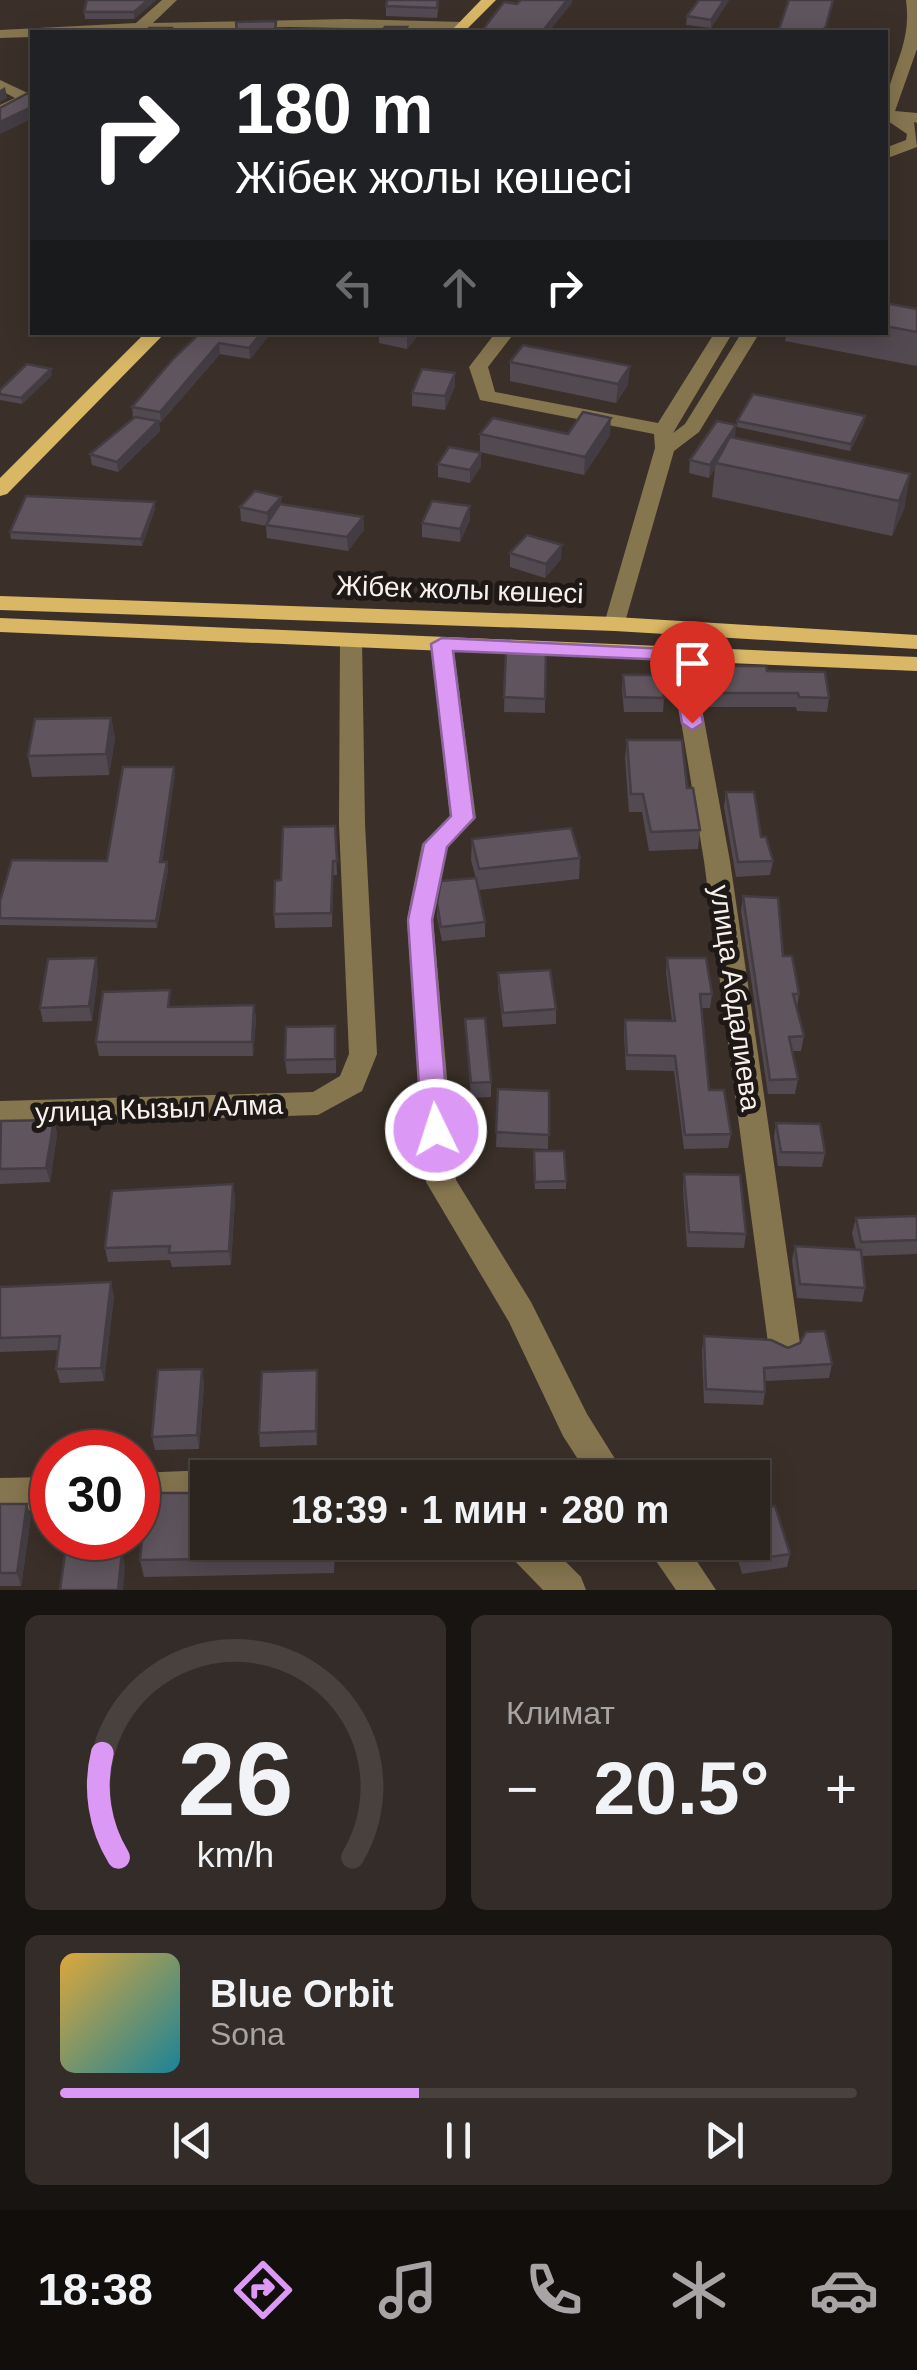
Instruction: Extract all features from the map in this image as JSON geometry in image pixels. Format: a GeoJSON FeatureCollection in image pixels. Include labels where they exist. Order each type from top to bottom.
{"type":"FeatureCollection","features":[{"type":"Feature","properties":{"kind":"main road"},"geometry":{"type":"LineString","coordinates":[[460,29],[489,0]]}},
{"type":"Feature","properties":{"kind":"main road"},"geometry":{"type":"LineString","coordinates":[[0,490],[154,335]]}},
{"type":"Feature","properties":{"kind":"main road","name":"Жібек жолы көшесі"},"geometry":{"type":"LineString","coordinates":[[0,603],[614,624],[917,642]]}},
{"type":"Feature","properties":{"kind":"main road","name":"Жібек жолы көшесі"},"geometry":{"type":"LineString","coordinates":[[0,625],[917,664]]}},
{"type":"Feature","properties":{"kind":"street"},"geometry":{"type":"LineString","coordinates":[[142,26],[170,0]]}},
{"type":"Feature","properties":{"kind":"street"},"geometry":{"type":"LineString","coordinates":[[888,109],[917,29],[909,1]]}},
{"type":"Feature","properties":{"kind":"street"},"geometry":{"type":"LineString","coordinates":[[71,30],[396,23],[460,29]]}},
{"type":"Feature","properties":{"kind":"street"},"geometry":{"type":"LineString","coordinates":[[0,34],[30,32]]}},
{"type":"Feature","properties":{"kind":"street"},"geometry":{"type":"LineString","coordinates":[[0,84],[28,98],[0,111]]}},
{"type":"Feature","properties":{"kind":"street"},"geometry":{"type":"LineString","coordinates":[[888,115],[917,118]]}},
{"type":"Feature","properties":{"kind":"street"},"geometry":{"type":"LineString","coordinates":[[888,116],[907,124],[915,142],[888,153]]}},
{"type":"Feature","properties":{"kind":"street"},"geometry":{"type":"LineString","coordinates":[[504,335],[478,367],[486,396],[664,439],[692,428],[750,335]]}},
{"type":"Feature","properties":{"kind":"street"},"geometry":{"type":"LineString","coordinates":[[614,624],[664,439],[722,335]]}},
{"type":"Feature","properties":{"kind":"street","name":"улица Кызыл Алма"},"geometry":{"type":"LineString","coordinates":[[0,1113],[318,1102],[352,1083],[362,1054],[352,824],[351,640]]}},
{"type":"Feature","properties":{"kind":"street"},"geometry":{"type":"LineString","coordinates":[[442,644],[462,818],[436,844],[420,920],[441,1182],[520,1312],[574,1425],[598,1460]]}},
{"type":"Feature","properties":{"kind":"street","name":"улица Абдалиева"},"geometry":{"type":"LineString","coordinates":[[680,654],[717,861],[784,1343]]}},
{"type":"Feature","properties":{"kind":"street"},"geometry":{"type":"LineString","coordinates":[[160,1488],[190,1487]]}},
{"type":"Feature","properties":{"kind":"street"},"geometry":{"type":"LineString","coordinates":[[0,1495],[30,1494]]}},
{"type":"Feature","properties":{"kind":"street"},"geometry":{"type":"LineString","coordinates":[[539,1560],[568,1590]]}},
{"type":"Feature","properties":{"kind":"street"},"geometry":{"type":"LineString","coordinates":[[674,1560],[698,1590]]}},
{"type":"Feature","properties":{"kind":"building"},"geometry":{"type":"Polygon","coordinates":[[[87,0],[148,0],[134,12],[84,12],[87,0]]]}},
{"type":"Feature","properties":{"kind":"building"},"geometry":{"type":"Polygon","coordinates":[[[387,0],[438,0],[437,8],[386,6],[387,0]]]}},
{"type":"Feature","properties":{"kind":"building"},"geometry":{"type":"Polygon","coordinates":[[[521,0],[567,0],[544,30],[483,30],[504,2],[517,4],[521,0]]]}},
{"type":"Feature","properties":{"kind":"building"},"geometry":{"type":"Polygon","coordinates":[[[699,0],[724,0],[711,20],[687,16],[699,0]]]}},
{"type":"Feature","properties":{"kind":"building"},"geometry":{"type":"Polygon","coordinates":[[[789,0],[833,0],[823,30],[779,30],[789,0]]]}},
{"type":"Feature","properties":{"kind":"building"},"geometry":{"type":"Polygon","coordinates":[[[276,21],[275,30],[237,30],[236,22],[276,21]]]}},
{"type":"Feature","properties":{"kind":"building"},"geometry":{"type":"Polygon","coordinates":[[[385,27],[407,27],[405,30],[383,30],[385,27]]]}},
{"type":"Feature","properties":{"kind":"building"},"geometry":{"type":"Polygon","coordinates":[[[30,92],[30,108],[0,122],[0,108],[30,92]]]}},
{"type":"Feature","properties":{"kind":"building"},"geometry":{"type":"Polygon","coordinates":[[[888,304],[917,309],[917,332],[888,327],[888,304]]]}},
{"type":"Feature","properties":{"kind":"building"},"geometry":{"type":"Polygon","coordinates":[[[198,335],[260,335],[249,348],[219,343],[160,412],[132,407],[198,335]]]}},
{"type":"Feature","properties":{"kind":"building"},"geometry":{"type":"Polygon","coordinates":[[[523,345],[630,366],[618,384],[510,362],[523,345]]]}},
{"type":"Feature","properties":{"kind":"building"},"geometry":{"type":"Polygon","coordinates":[[[27,364],[51,369],[21,398],[0,394],[0,390],[27,364]]]}},
{"type":"Feature","properties":{"kind":"building"},"geometry":{"type":"Polygon","coordinates":[[[422,369],[455,373],[445,396],[412,393],[422,369]]]}},
{"type":"Feature","properties":{"kind":"building"},"geometry":{"type":"Polygon","coordinates":[[[753,394],[865,416],[851,444],[737,421],[753,394]]]}},
{"type":"Feature","properties":{"kind":"building"},"geometry":{"type":"Polygon","coordinates":[[[583,412],[611,418],[585,457],[480,434],[493,418],[568,434],[583,412]]]}},
{"type":"Feature","properties":{"kind":"building"},"geometry":{"type":"Polygon","coordinates":[[[135,417],[158,421],[117,462],[90,454],[135,417]]]}},
{"type":"Feature","properties":{"kind":"building"},"geometry":{"type":"Polygon","coordinates":[[[717,421],[736,425],[710,465],[690,460],[717,421]]]}},
{"type":"Feature","properties":{"kind":"building"},"geometry":{"type":"Polygon","coordinates":[[[730,437],[910,474],[899,501],[716,463],[730,437]]]}},
{"type":"Feature","properties":{"kind":"building"},"geometry":{"type":"Polygon","coordinates":[[[449,447],[481,453],[470,470],[438,464],[449,447]]]}},
{"type":"Feature","properties":{"kind":"building"},"geometry":{"type":"Polygon","coordinates":[[[255,491],[281,497],[267,513],[240,507],[255,491]]]}},
{"type":"Feature","properties":{"kind":"building"},"geometry":{"type":"Polygon","coordinates":[[[26,496],[155,502],[141,539],[10,532],[26,496]]]}},
{"type":"Feature","properties":{"kind":"building"},"geometry":{"type":"Polygon","coordinates":[[[432,501],[470,506],[460,529],[422,523],[432,501]]]}},
{"type":"Feature","properties":{"kind":"building"},"geometry":{"type":"Polygon","coordinates":[[[280,504],[363,517],[347,537],[266,525],[280,504]]]}},
{"type":"Feature","properties":{"kind":"building"},"geometry":{"type":"Polygon","coordinates":[[[527,535],[562,545],[546,564],[510,553],[527,535]]]}},
{"type":"Feature","properties":{"kind":"building"},"geometry":{"type":"Polygon","coordinates":[[[506,651],[546,652],[545,699],[504,697],[506,651]]]}},
{"type":"Feature","properties":{"kind":"building"},"geometry":{"type":"Polygon","coordinates":[[[702,666],[766,666],[767,671],[825,672],[829,698],[799,697],[798,693],[707,693],[702,666]]]}},
{"type":"Feature","properties":{"kind":"building"},"geometry":{"type":"Polygon","coordinates":[[[623,675],[661,675],[664,698],[625,697],[623,675]]]}},
{"type":"Feature","properties":{"kind":"building"},"geometry":{"type":"Polygon","coordinates":[[[111,718],[106,754],[28,756],[35,719],[111,718]]]}},
{"type":"Feature","properties":{"kind":"building"},"geometry":{"type":"Polygon","coordinates":[[[627,740],[682,740],[687,788],[693,788],[700,830],[651,832],[643,794],[631,794],[627,740]]]}},
{"type":"Feature","properties":{"kind":"building"},"geometry":{"type":"Polygon","coordinates":[[[123,767],[174,767],[160,862],[167,862],[156,921],[0,918],[0,901],[12,860],[107,861],[123,767]]]}},
{"type":"Feature","properties":{"kind":"building"},"geometry":{"type":"Polygon","coordinates":[[[726,792],[754,792],[761,837],[766,837],[773,861],[738,862],[726,792]]]}},
{"type":"Feature","properties":{"kind":"building"},"geometry":{"type":"Polygon","coordinates":[[[335,826],[337,861],[333,861],[331,913],[274,914],[275,881],[281,880],[283,827],[335,826]]]}},
{"type":"Feature","properties":{"kind":"building"},"geometry":{"type":"Polygon","coordinates":[[[571,828],[580,858],[479,869],[472,839],[571,828]]]}},
{"type":"Feature","properties":{"kind":"building"},"geometry":{"type":"Polygon","coordinates":[[[476,878],[485,922],[441,927],[437,903],[441,881],[476,878]]]}},
{"type":"Feature","properties":{"kind":"building"},"geometry":{"type":"Polygon","coordinates":[[[743,896],[778,898],[783,956],[792,956],[799,994],[793,994],[804,1036],[789,1037],[798,1079],[770,1080],[743,896]]]}},
{"type":"Feature","properties":{"kind":"building"},"geometry":{"type":"Polygon","coordinates":[[[96,958],[89,1006],[40,1008],[48,959],[96,958]]]}},
{"type":"Feature","properties":{"kind":"building"},"geometry":{"type":"Polygon","coordinates":[[[667,958],[706,958],[712,994],[700,994],[709,1090],[724,1090],[731,1134],[685,1135],[675,1056],[627,1055],[625,1020],[675,1021],[667,958]]]}},
{"type":"Feature","properties":{"kind":"building"},"geometry":{"type":"Polygon","coordinates":[[[550,970],[556,1009],[503,1013],[498,973],[550,970]]]}},
{"type":"Feature","properties":{"kind":"building"},"geometry":{"type":"Polygon","coordinates":[[[170,990],[168,1007],[254,1005],[252,1042],[96,1042],[103,992],[170,990]]]}},
{"type":"Feature","properties":{"kind":"building"},"geometry":{"type":"Polygon","coordinates":[[[485,1018],[491,1082],[471,1083],[465,1019],[485,1018]]]}},
{"type":"Feature","properties":{"kind":"building"},"geometry":{"type":"Polygon","coordinates":[[[335,1026],[335,1059],[285,1060],[286,1027],[335,1026]]]}},
{"type":"Feature","properties":{"kind":"building"},"geometry":{"type":"Polygon","coordinates":[[[498,1089],[549,1091],[549,1135],[496,1132],[498,1089]]]}},
{"type":"Feature","properties":{"kind":"building"},"geometry":{"type":"Polygon","coordinates":[[[54,1120],[46,1168],[0,1169],[1,1121],[54,1120]]]}},
{"type":"Feature","properties":{"kind":"building"},"geometry":{"type":"Polygon","coordinates":[[[776,1123],[820,1124],[825,1153],[781,1152],[776,1123]]]}},
{"type":"Feature","properties":{"kind":"building"},"geometry":{"type":"Polygon","coordinates":[[[534,1151],[564,1151],[566,1181],[535,1182],[534,1151]]]}},
{"type":"Feature","properties":{"kind":"building"},"geometry":{"type":"Polygon","coordinates":[[[684,1174],[740,1175],[746,1234],[689,1232],[684,1174]]]}},
{"type":"Feature","properties":{"kind":"building"},"geometry":{"type":"Polygon","coordinates":[[[233,1184],[229,1251],[169,1253],[170,1246],[105,1248],[112,1191],[233,1184]]]}},
{"type":"Feature","properties":{"kind":"building"},"geometry":{"type":"Polygon","coordinates":[[[917,1216],[917,1240],[861,1242],[856,1218],[917,1216]]]}},
{"type":"Feature","properties":{"kind":"building"},"geometry":{"type":"Polygon","coordinates":[[[795,1246],[861,1250],[865,1288],[800,1284],[795,1246]]]}},
{"type":"Feature","properties":{"kind":"building"},"geometry":{"type":"Polygon","coordinates":[[[111,1282],[101,1368],[56,1369],[60,1336],[0,1338],[0,1287],[111,1282]]]}},
{"type":"Feature","properties":{"kind":"building"},"geometry":{"type":"Polygon","coordinates":[[[825,1331],[832,1364],[764,1368],[765,1392],[706,1389],[704,1336],[771,1340],[788,1348],[800,1343],[806,1332],[825,1331]]]}},
{"type":"Feature","properties":{"kind":"building"},"geometry":{"type":"Polygon","coordinates":[[[202,1369],[197,1435],[160,1437],[160,1430],[153,1430],[158,1370],[202,1369]]]}},
{"type":"Feature","properties":{"kind":"building"},"geometry":{"type":"Polygon","coordinates":[[[317,1370],[316,1431],[259,1433],[262,1372],[317,1370]]]}},
{"type":"Feature","properties":{"kind":"building"},"geometry":{"type":"Polygon","coordinates":[[[160,1493],[190,1493],[190,1559],[160,1560],[160,1493]]]}},
{"type":"Feature","properties":{"kind":"building"},"geometry":{"type":"Polygon","coordinates":[[[0,1504],[27,1504],[17,1573],[0,1573],[0,1504]]]}},
{"type":"Feature","properties":{"kind":"building"},"geometry":{"type":"Polygon","coordinates":[[[775,1506],[790,1554],[770,1557],[770,1507],[775,1506]]]}},
{"type":"Feature","properties":{"kind":"building"},"geometry":{"type":"Polygon","coordinates":[[[64,1560],[121,1560],[118,1590],[60,1590],[64,1560]]]}},
{"type":"Feature","properties":{"kind":"route"},"geometry":{"type":"LineString","coordinates":[[436,1130],[420,920],[436,844],[462,818],[442,644],[680,654],[692,723]]}}]}
